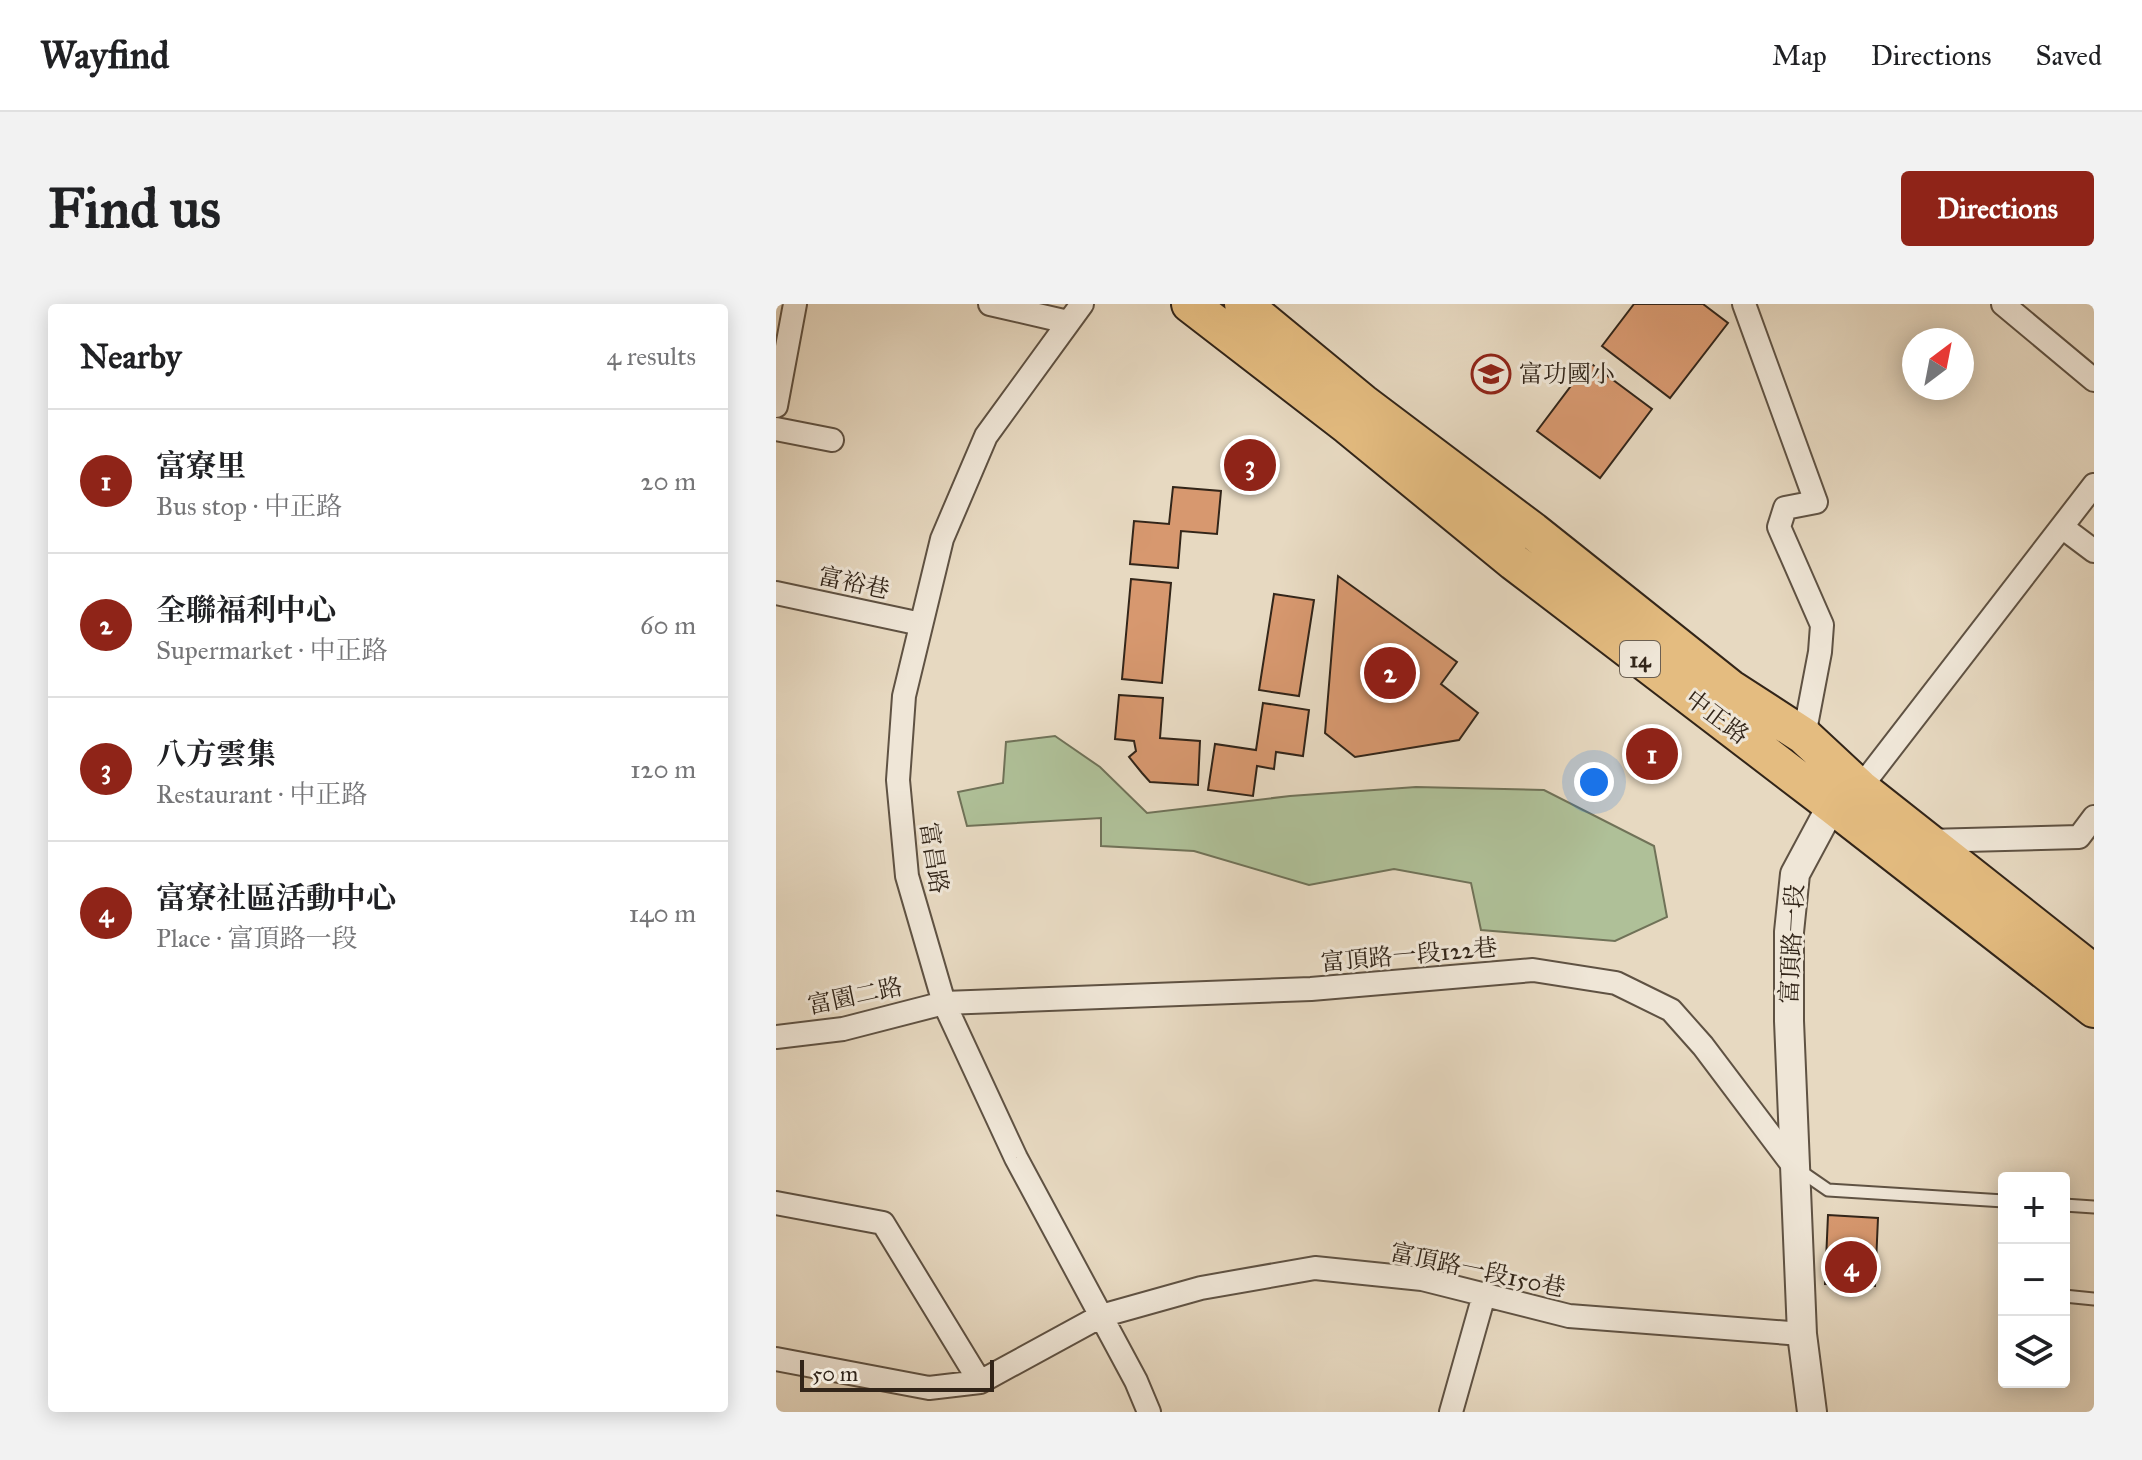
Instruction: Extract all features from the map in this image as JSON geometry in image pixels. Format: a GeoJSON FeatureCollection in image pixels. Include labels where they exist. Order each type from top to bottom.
{"type":"FeatureCollection","features":[{"type":"Feature","properties":{"kind":"main road","name":"中正路"},"geometry":{"type":"LineString","coordinates":[[1190,304],[1348,426],[1514,562],[1846,797],[2094,1009]]}},
{"type":"Feature","properties":{"kind":"main road","name":"中正路"},"geometry":{"type":"LineString","coordinates":[[1243,304],[1363,403],[1533,531],[1730,688],[1804,736],[1846,797],[1927,841],[2094,973]]}},
{"type":"Feature","properties":{"kind":"street"},"geometry":{"type":"LineString","coordinates":[[776,406],[795,304]]}},
{"type":"Feature","properties":{"kind":"street"},"geometry":{"type":"LineString","coordinates":[[990,304],[1068,322]]}},
{"type":"Feature","properties":{"kind":"street","name":"富昌路"},"geometry":{"type":"LineString","coordinates":[[1082,304],[986,436],[942,539],[904,696],[898,780],[907,876],[944,1003],[1016,1158],[1136,1381],[1149,1412]]}},
{"type":"Feature","properties":{"kind":"street"},"geometry":{"type":"LineString","coordinates":[[1744,304],[1816,502],[1785,508],[1779,527],[1822,625],[1804,736]]}},
{"type":"Feature","properties":{"kind":"street"},"geometry":{"type":"LineString","coordinates":[[2003,304],[2094,380]]}},
{"type":"Feature","properties":{"kind":"street"},"geometry":{"type":"LineString","coordinates":[[776,429],[832,440]]}},
{"type":"Feature","properties":{"kind":"street","name":"富頂路一段"},"geometry":{"type":"LineString","coordinates":[[1812,1412],[1802,1334],[1789,1021],[1789,932],[1795,874],[1846,797],[2094,485]]}},
{"type":"Feature","properties":{"kind":"street"},"geometry":{"type":"LineString","coordinates":[[2062,527],[2094,551]]}},
{"type":"Feature","properties":{"kind":"street","name":"富裕巷"},"geometry":{"type":"LineString","coordinates":[[776,593],[921,624]]}},
{"type":"Feature","properties":{"kind":"street"},"geometry":{"type":"LineString","coordinates":[[1927,841],[2079,837],[2094,817]]}},
{"type":"Feature","properties":{"kind":"street","name":"富頂路一段122巷"},"geometry":{"type":"LineString","coordinates":[[944,1003],[1311,989],[1533,970],[1616,983],[1671,1010],[1703,1046],[1795,1168]]}},
{"type":"Feature","properties":{"kind":"street","name":"富園二路"},"geometry":{"type":"LineString","coordinates":[[776,1037],[843,1029],[944,1003]]}},
{"type":"Feature","properties":{"kind":"street"},"geometry":{"type":"LineString","coordinates":[[776,1203],[883,1223],[980,1382],[929,1388],[776,1359]]}},
{"type":"Feature","properties":{"kind":"street","name":"富頂路一段150巷"},"geometry":{"type":"LineString","coordinates":[[980,1382],[1101,1316],[1201,1288],[1315,1268],[1422,1279],[1569,1316],[1802,1334]]}},
{"type":"Feature","properties":{"kind":"street"},"geometry":{"type":"LineString","coordinates":[[1451,1412],[1484,1295]]}},
{"type":"Feature","properties":{"kind":"lane"},"geometry":{"type":"LineString","coordinates":[[1795,1168],[1828,1190],[1998,1201]]}},
{"type":"Feature","properties":{"kind":"lane"},"geometry":{"type":"LineString","coordinates":[[2070,1205],[2094,1207]]}},
{"type":"Feature","properties":{"kind":"lane"},"geometry":{"type":"LineString","coordinates":[[2070,1297],[2094,1299]]}},
{"type":"Feature","properties":{"kind":"green space"},"geometry":{"type":"Polygon","coordinates":[[[1055,736],[1100,767],[1147,813],[1290,796],[1416,787],[1544,790],[1654,846],[1667,917],[1615,941],[1481,930],[1471,883],[1394,869],[1309,885],[1194,851],[1101,846],[1101,818],[967,826],[958,792],[1003,783],[1006,742],[1055,736]]]}},
{"type":"Feature","properties":{"kind":"building"},"geometry":{"type":"Polygon","coordinates":[[[1634,304],[1703,304],[1728,323],[1670,398],[1602,346],[1634,304]]]}},
{"type":"Feature","properties":{"kind":"building"},"geometry":{"type":"Polygon","coordinates":[[[1589,362],[1652,409],[1600,478],[1537,431],[1589,362]]]}},
{"type":"Feature","properties":{"kind":"building"},"geometry":{"type":"Polygon","coordinates":[[[1173,487],[1221,491],[1217,534],[1181,531],[1178,568],[1130,564],[1134,521],[1169,524],[1173,487]]]}},
{"type":"Feature","properties":{"kind":"building"},"geometry":{"type":"Polygon","coordinates":[[[1338,576],[1457,662],[1441,684],[1478,713],[1459,740],[1355,757],[1325,733],[1338,576]]]}},
{"type":"Feature","properties":{"kind":"building"},"geometry":{"type":"Polygon","coordinates":[[[1131,579],[1171,583],[1162,683],[1122,679],[1131,579]]]}},
{"type":"Feature","properties":{"kind":"building"},"geometry":{"type":"Polygon","coordinates":[[[1274,594],[1314,600],[1299,696],[1259,690],[1274,594]]]}},
{"type":"Feature","properties":{"kind":"building"},"geometry":{"type":"Polygon","coordinates":[[[1119,695],[1163,698],[1160,738],[1200,741],[1198,785],[1150,782],[1142,773],[1129,757],[1136,751],[1134,741],[1115,739],[1119,695]]]}},
{"type":"Feature","properties":{"kind":"building"},"geometry":{"type":"Polygon","coordinates":[[[1263,703],[1309,710],[1303,756],[1276,752],[1274,769],[1257,766],[1253,796],[1208,790],[1215,744],[1256,750],[1263,703]]]}},
{"type":"Feature","properties":{"kind":"building"},"geometry":{"type":"Polygon","coordinates":[[[1828,1215],[1878,1218],[1875,1286],[1825,1284],[1828,1215]]]}},
{"type":"Feature","properties":{"kind":"place","name":"富功國小"},"geometry":{"type":"Point","coordinates":[1491,374]}},
{"type":"Feature","properties":{"kind":"place","name":"八方雲集"},"geometry":{"type":"Point","coordinates":[1250,465]}},
{"type":"Feature","properties":{"kind":"place","name":"全聯福利中心"},"geometry":{"type":"Point","coordinates":[1390,673]}},
{"type":"Feature","properties":{"kind":"place","name":"富寮里"},"geometry":{"type":"Point","coordinates":[1652,754]}},
{"type":"Feature","properties":{"kind":"place","name":"富寮社區活動中心"},"geometry":{"type":"Point","coordinates":[1851,1267]}}]}
